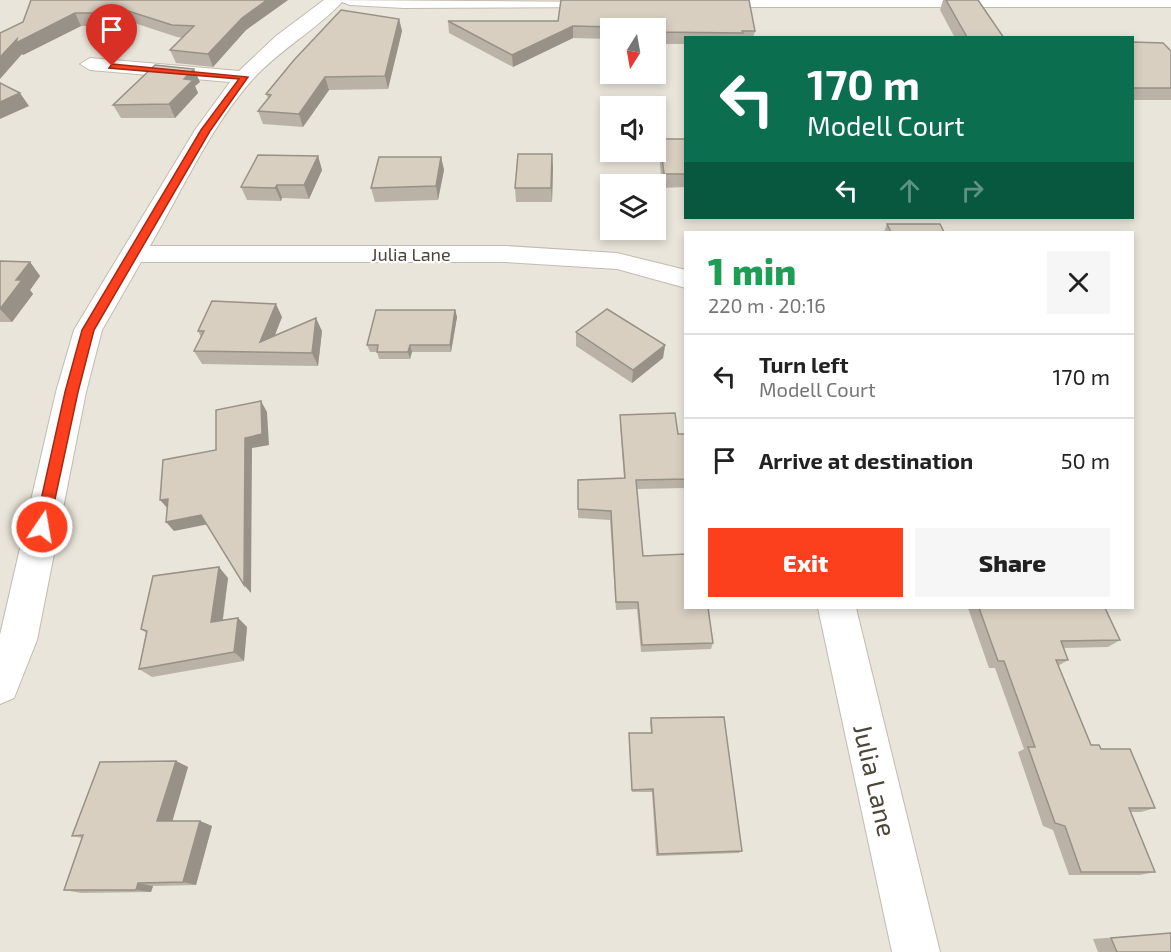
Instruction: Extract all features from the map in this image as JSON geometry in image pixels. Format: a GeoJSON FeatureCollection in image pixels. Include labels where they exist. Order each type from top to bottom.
{"type":"FeatureCollection","features":[{"type":"Feature","properties":{"kind":"street"},"geometry":{"type":"LineString","coordinates":[[0,684],[18,640],[71,392],[88,330],[206,130],[244,77],[283,40],[335,0]]}},
{"type":"Feature","properties":{"kind":"street"},"geometry":{"type":"LineString","coordinates":[[350,0],[404,3],[628,2]]}},
{"type":"Feature","properties":{"kind":"street"},"geometry":{"type":"LineString","coordinates":[[688,2],[1171,2]]}},
{"type":"Feature","properties":{"kind":"street"},"geometry":{"type":"LineString","coordinates":[[90,64],[244,77]]}},
{"type":"Feature","properties":{"kind":"street","name":"Julia Lane"},"geometry":{"type":"LineString","coordinates":[[134,254],[506,254],[617,261],[684,278]]}},
{"type":"Feature","properties":{"kind":"street","name":"Julia Lane"},"geometry":{"type":"LineString","coordinates":[[837,609],[916,952]]}},
{"type":"Feature","properties":{"kind":"shaded area"},"geometry":{"type":"Polygon","coordinates":[[[0,0],[1171,0],[1171,952],[0,952],[0,0]]]}},
{"type":"Feature","properties":{"kind":"building"},"geometry":{"type":"Polygon","coordinates":[[[31,0],[267,0],[242,18],[208,54],[170,50],[194,26],[172,25],[119,8],[114,13],[75,13],[16,43],[17,39],[0,57],[0,33],[23,22],[31,0]]]}},
{"type":"Feature","properties":{"kind":"building"},"geometry":{"type":"Polygon","coordinates":[[[561,0],[749,0],[755,31],[742,31],[743,33],[666,32],[666,18],[600,18],[600,27],[573,26],[512,55],[448,21],[558,21],[561,0]]]}},
{"type":"Feature","properties":{"kind":"building"},"geometry":{"type":"Polygon","coordinates":[[[946,0],[978,0],[1003,36],[966,36],[946,0]]]}},
{"type":"Feature","properties":{"kind":"building"},"geometry":{"type":"Polygon","coordinates":[[[341,10],[399,19],[385,76],[325,77],[299,114],[258,111],[271,95],[266,94],[341,10]]]}},
{"type":"Feature","properties":{"kind":"building"},"geometry":{"type":"Polygon","coordinates":[[[1134,42],[1163,43],[1171,51],[1171,88],[1134,88],[1134,42]]]}},
{"type":"Feature","properties":{"kind":"building"},"geometry":{"type":"Polygon","coordinates":[[[155,65],[194,69],[184,79],[193,80],[169,104],[113,105],[155,65]]]}},
{"type":"Feature","properties":{"kind":"building"},"geometry":{"type":"Polygon","coordinates":[[[0,83],[20,93],[0,102],[0,83]]]}},
{"type":"Feature","properties":{"kind":"building"},"geometry":{"type":"Polygon","coordinates":[[[666,139],[684,139],[684,174],[664,174],[663,162],[666,162],[666,139]]]}},
{"type":"Feature","properties":{"kind":"building"},"geometry":{"type":"Polygon","coordinates":[[[518,154],[552,154],[551,188],[515,188],[518,154]]]}},
{"type":"Feature","properties":{"kind":"building"},"geometry":{"type":"Polygon","coordinates":[[[258,155],[318,156],[304,185],[277,185],[275,188],[241,187],[258,155]]]}},
{"type":"Feature","properties":{"kind":"building"},"geometry":{"type":"Polygon","coordinates":[[[379,157],[441,157],[436,186],[371,188],[379,157]]]}},
{"type":"Feature","properties":{"kind":"building"},"geometry":{"type":"Polygon","coordinates":[[[887,224],[940,224],[944,231],[890,231],[887,224]]]}},
{"type":"Feature","properties":{"kind":"building"},"geometry":{"type":"Polygon","coordinates":[[[0,261],[30,262],[16,280],[22,280],[0,309],[0,261]]]}},
{"type":"Feature","properties":{"kind":"building"},"geometry":{"type":"Polygon","coordinates":[[[212,301],[276,304],[260,342],[316,318],[312,353],[194,351],[204,331],[198,331],[212,301]]]}},
{"type":"Feature","properties":{"kind":"building"},"geometry":{"type":"Polygon","coordinates":[[[607,309],[665,345],[633,370],[576,332],[607,309]]]}},
{"type":"Feature","properties":{"kind":"building"},"geometry":{"type":"Polygon","coordinates":[[[376,310],[455,310],[450,345],[410,345],[408,352],[377,352],[378,345],[367,345],[376,310]]]}},
{"type":"Feature","properties":{"kind":"building"},"geometry":{"type":"Polygon","coordinates":[[[261,401],[262,434],[245,438],[244,585],[201,515],[166,522],[168,499],[160,500],[163,460],[216,450],[216,410],[261,401]]]}},
{"type":"Feature","properties":{"kind":"building"},"geometry":{"type":"Polygon","coordinates":[[[675,413],[678,434],[684,434],[684,479],[636,480],[643,556],[684,554],[684,609],[708,609],[713,643],[642,645],[638,602],[616,602],[611,511],[578,509],[578,480],[625,478],[620,415],[675,413]]]}},
{"type":"Feature","properties":{"kind":"building"},"geometry":{"type":"Polygon","coordinates":[[[219,567],[211,622],[238,618],[234,652],[139,669],[147,631],[141,629],[153,576],[219,567]]]}},
{"type":"Feature","properties":{"kind":"building"},"geometry":{"type":"Polygon","coordinates":[[[979,609],[1105,609],[1120,640],[1061,641],[1068,660],[1056,660],[1091,745],[1099,745],[1101,749],[1130,749],[1155,808],[1129,808],[1155,872],[1081,872],[1065,826],[1055,823],[1028,747],[1035,747],[1004,661],[998,661],[979,609]]]}},
{"type":"Feature","properties":{"kind":"building"},"geometry":{"type":"Polygon","coordinates":[[[724,717],[742,851],[658,854],[653,789],[632,790],[629,733],[652,733],[651,718],[724,717]]]}},
{"type":"Feature","properties":{"kind":"building"},"geometry":{"type":"Polygon","coordinates":[[[176,761],[157,821],[200,821],[183,882],[138,883],[136,890],[64,890],[83,835],[72,836],[100,762],[176,761]]]}},
{"type":"Feature","properties":{"kind":"building"},"geometry":{"type":"Polygon","coordinates":[[[1171,933],[1171,952],[1117,952],[1111,938],[1171,933]]]}},
{"type":"Feature","properties":{"kind":"route"},"geometry":{"type":"LineString","coordinates":[[42,527],[71,392],[88,330],[206,130],[244,77],[112,66]]}}]}
